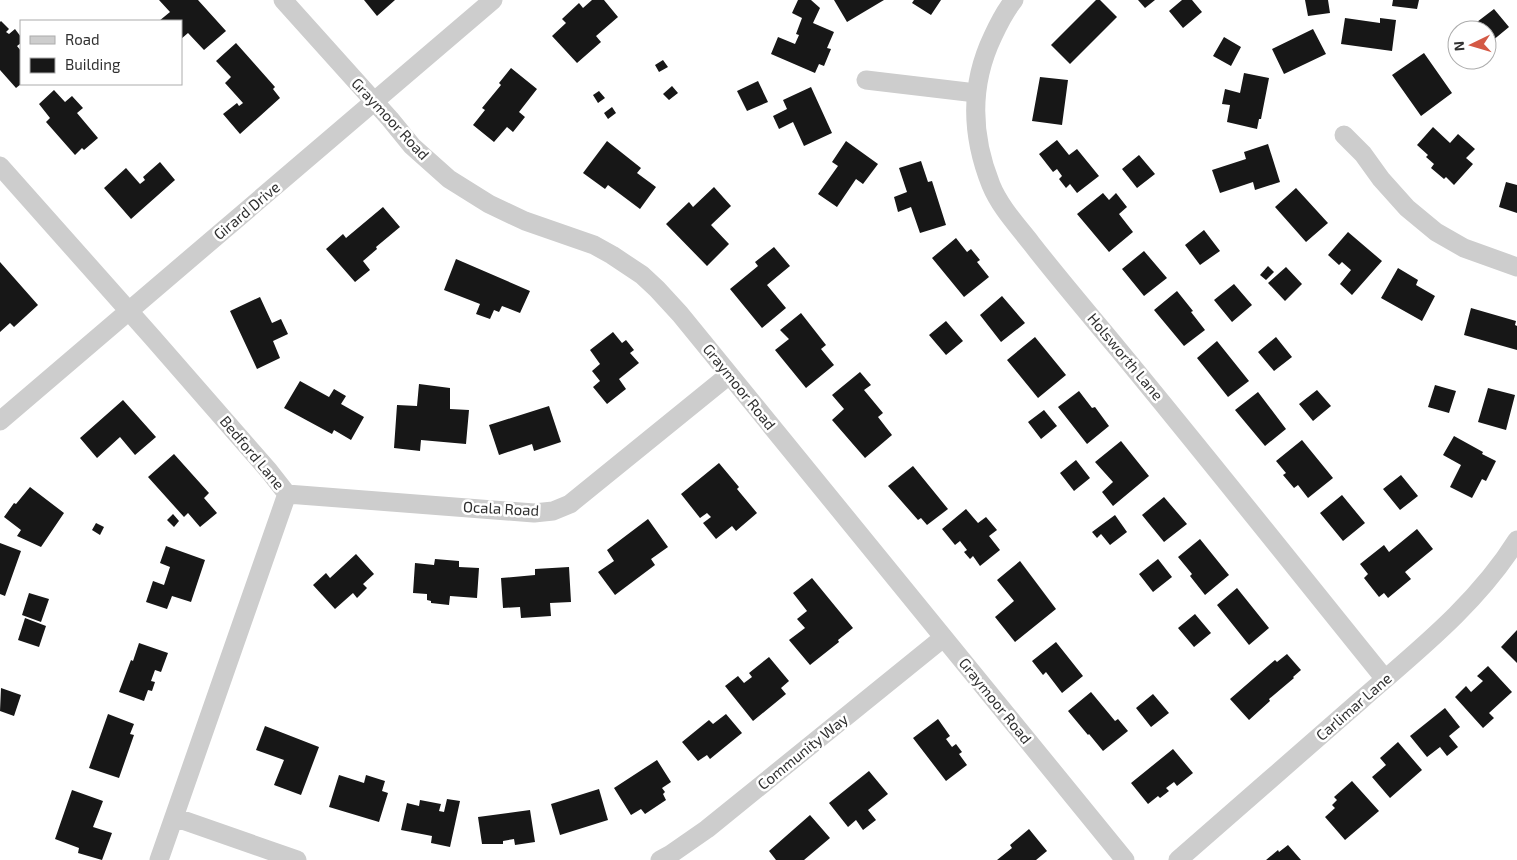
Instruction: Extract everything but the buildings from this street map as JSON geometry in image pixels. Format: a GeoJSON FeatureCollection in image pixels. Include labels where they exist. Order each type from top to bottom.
{"type":"FeatureCollection","features":[{"type":"Feature","properties":{"kind":"street","name":"Graymoor Road"},"geometry":{"type":"LineString","coordinates":[[282,0],[390,119],[412,146],[449,179],[489,204],[525,221],[594,245],[642,275],[657,289],[680,314],[1124,860]]}},
{"type":"Feature","properties":{"kind":"street","name":"Girard Drive"},"geometry":{"type":"LineString","coordinates":[[0,421],[493,0]]}},
{"type":"Feature","properties":{"kind":"street","name":"Holsworth Lane"},"geometry":{"type":"LineString","coordinates":[[1014,0],[1001,20],[985,53],[976,93],[975,113],[978,137],[987,173],[998,198],[1053,271],[1174,417],[1385,680]]}},
{"type":"Feature","properties":{"kind":"street"},"geometry":{"type":"LineString","coordinates":[[866,80],[976,93]]}},
{"type":"Feature","properties":{"kind":"street"},"geometry":{"type":"LineString","coordinates":[[1344,135],[1363,154],[1381,179],[1407,208],[1436,232],[1464,248],[1517,267]]}},
{"type":"Feature","properties":{"kind":"street","name":"Bedford Lane"},"geometry":{"type":"LineString","coordinates":[[0,166],[256,456],[287,494],[159,860]]}},
{"type":"Feature","properties":{"kind":"street","name":"Ocala Road"},"geometry":{"type":"LineString","coordinates":[[287,494],[534,513],[553,511],[570,504],[729,374]]}},
{"type":"Feature","properties":{"kind":"street","name":"Carlimar Lane"},"geometry":{"type":"LineString","coordinates":[[1178,860],[1412,657],[1456,616],[1493,573],[1517,540]]}},
{"type":"Feature","properties":{"kind":"street","name":"Community Way"},"geometry":{"type":"LineString","coordinates":[[660,860],[707,829],[943,638]]}},
{"type":"Feature","properties":{"kind":"street"},"geometry":{"type":"LineString","coordinates":[[174,817],[297,860]]}}]}
